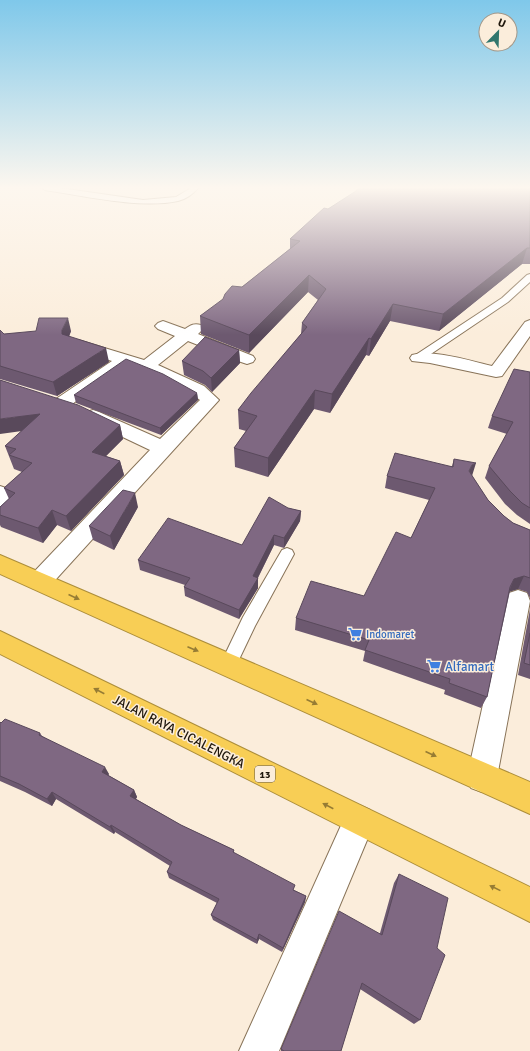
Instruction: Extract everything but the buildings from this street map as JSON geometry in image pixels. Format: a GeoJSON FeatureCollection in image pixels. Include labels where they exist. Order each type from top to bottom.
{"type":"FeatureCollection","features":[{"type":"Feature","properties":{"kind":"highway"},"geometry":{"type":"LineString","coordinates":[[0,564],[530,798]]}},
{"type":"Feature","properties":{"kind":"highway","name":"JALAN RAYA CICALENGKA"},"geometry":{"type":"LineString","coordinates":[[0,642],[530,905]]}},
{"type":"Feature","properties":{"kind":"street"},"geometry":{"type":"LineString","coordinates":[[146,366],[205,321]]}},
{"type":"Feature","properties":{"kind":"street"},"geometry":{"type":"LineString","coordinates":[[496,372],[530,325]]}},
{"type":"Feature","properties":{"kind":"street"},"geometry":{"type":"LineString","coordinates":[[163,326],[247,359]]}},
{"type":"Feature","properties":{"kind":"street"},"geometry":{"type":"LineString","coordinates":[[40,581],[163,448],[210,400],[198,390],[146,366],[75,344]]}},
{"type":"Feature","properties":{"kind":"street"},"geometry":{"type":"LineString","coordinates":[[418,358],[430,358],[516,375]]}},
{"type":"Feature","properties":{"kind":"street"},"geometry":{"type":"LineString","coordinates":[[59,405],[124,359]]}},
{"type":"Feature","properties":{"kind":"street"},"geometry":{"type":"LineString","coordinates":[[41,399],[88,414],[163,448]]}},
{"type":"Feature","properties":{"kind":"street"},"geometry":{"type":"LineString","coordinates":[[482,777],[518,600]]}},
{"type":"Feature","properties":{"kind":"street"},"geometry":{"type":"LineString","coordinates":[[259,1051],[359,821]]}},
{"type":"Feature","properties":{"kind":"lane"},"geometry":{"type":"LineString","coordinates":[[418,358],[506,300],[530,277]]}},
{"type":"Feature","properties":{"kind":"lane"},"geometry":{"type":"LineString","coordinates":[[0,491],[4,492],[5,496],[5,500],[0,508]]}},
{"type":"Feature","properties":{"kind":"lane"},"geometry":{"type":"LineString","coordinates":[[228,665],[249,622],[287,554]]}},
{"type":"Feature","properties":{"kind":"place","name":"Indomaret"},"geometry":{"type":"Point","coordinates":[355,634]}},
{"type":"Feature","properties":{"kind":"place","name":"Alfamart"},"geometry":{"type":"Point","coordinates":[434,666]}}]}
